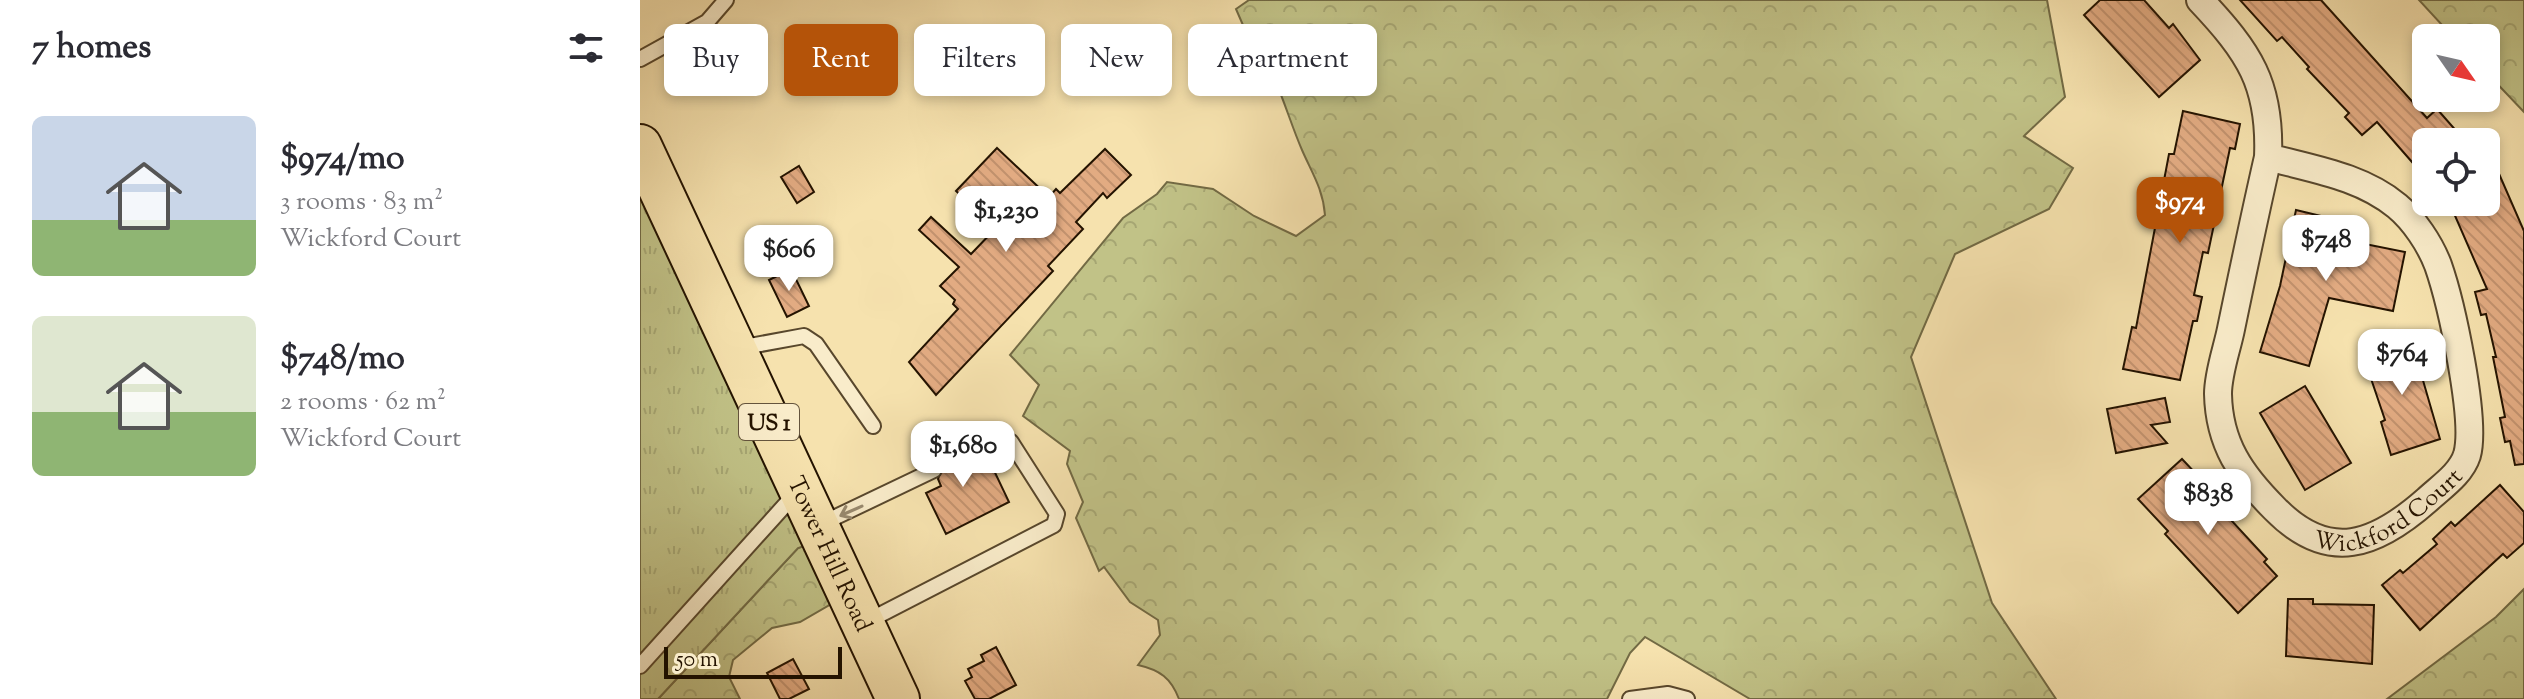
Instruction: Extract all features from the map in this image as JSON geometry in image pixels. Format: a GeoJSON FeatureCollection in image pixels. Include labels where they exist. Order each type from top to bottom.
{"type":"FeatureCollection","features":[{"type":"Feature","properties":{"kind":"main road","name":"Tower Hill Road"},"geometry":{"type":"LineString","coordinates":[[640,146],[802,487],[898,699]]}},
{"type":"Feature","properties":{"kind":"street","name":"Wickford Court"},"geometry":{"type":"LineString","coordinates":[[2200,0],[2237,39],[2261,80],[2270,120],[2268,157],[2218,391],[2223,438],[2246,479],[2293,528],[2324,541],[2362,541],[2396,527],[2453,477],[2465,460],[2470,441],[2469,403],[2438,264],[2416,226],[2398,206],[2372,189],[2345,177],[2268,157]]}},
{"type":"Feature","properties":{"kind":"lane"},"geometry":{"type":"LineString","coordinates":[[640,59],[707,22],[726,0]]}},
{"type":"Feature","properties":{"kind":"lane"},"geometry":{"type":"LineString","coordinates":[[735,348],[804,336],[816,344],[873,426]]}},
{"type":"Feature","properties":{"kind":"lane"},"geometry":{"type":"LineString","coordinates":[[862,624],[1054,525],[1057,514],[1011,442],[993,438],[965,454]]}},
{"type":"Feature","properties":{"kind":"lane"},"geometry":{"type":"LineString","coordinates":[[819,525],[934,470]]}},
{"type":"Feature","properties":{"kind":"lane"},"geometry":{"type":"LineString","coordinates":[[640,666],[802,487]]}},
{"type":"Feature","properties":{"kind":"lane"},"geometry":{"type":"LineString","coordinates":[[1630,699],[1668,694],[1687,699]]}},
{"type":"Feature","properties":{"kind":"green space"},"geometry":{"type":"Polygon","coordinates":[[[1249,0],[2047,0],[2065,97],[2024,136],[2073,168],[2049,209],[1955,254],[1911,357],[1992,603],[2056,699],[1750,699],[1645,637],[1630,653],[1607,699],[1179,699],[1164,676],[1138,665],[1160,635],[1158,620],[1130,602],[1104,567],[1099,571],[1076,518],[1083,502],[1067,464],[1070,451],[1023,416],[1039,385],[1010,355],[1123,218],[1157,194],[1167,182],[1213,189],[1254,216],[1296,236],[1325,215],[1319,189],[1281,96],[1377,96],[1377,24],[1243,24],[1236,9],[1249,0]]]}},
{"type":"Feature","properties":{"kind":"green space"},"geometry":{"type":"Polygon","coordinates":[[[2419,0],[2524,0],[2524,112],[2500,87],[2500,24],[2441,24],[2419,0]]]}},
{"type":"Feature","properties":{"kind":"green space"},"geometry":{"type":"Polygon","coordinates":[[[640,139],[822,540],[798,548],[658,699],[640,699],[640,139]]]}},
{"type":"Feature","properties":{"kind":"green space"},"geometry":{"type":"Polygon","coordinates":[[[822,540],[850,593],[800,622],[772,628],[733,660],[729,677],[740,699],[658,699],[798,548],[822,540]]]}},
{"type":"Feature","properties":{"kind":"green space"},"geometry":{"type":"Polygon","coordinates":[[[2524,589],[2524,699],[2387,699],[2496,617],[2524,589]]]}},
{"type":"Feature","properties":{"kind":"building"},"geometry":{"type":"Polygon","coordinates":[[[2100,0],[2144,0],[2169,28],[2173,24],[2200,60],[2159,97],[2084,15],[2100,0]]]}},
{"type":"Feature","properties":{"kind":"building"},"geometry":{"type":"Polygon","coordinates":[[[2240,0],[2321,0],[2412,101],[2412,112],[2422,112],[2427,118],[2434,112],[2440,112],[2454,128],[2412,128],[2412,162],[2377,122],[2362,135],[2345,117],[2349,113],[2307,69],[2309,67],[2282,37],[2277,41],[2240,0]]]}},
{"type":"Feature","properties":{"kind":"building"},"geometry":{"type":"Polygon","coordinates":[[[2183,111],[2240,124],[2235,149],[2230,148],[2208,253],[2203,252],[2194,295],[2202,297],[2197,321],[2193,321],[2180,380],[2123,369],[2132,327],[2136,328],[2169,154],[2174,154],[2183,111]]]}},
{"type":"Feature","properties":{"kind":"building"},"geometry":{"type":"Polygon","coordinates":[[[997,148],[1049,197],[1056,189],[1060,193],[1105,149],[1131,175],[1107,198],[1103,193],[1076,222],[1083,229],[1048,266],[1053,271],[936,395],[909,362],[958,309],[953,304],[955,300],[940,286],[959,267],[919,230],[931,217],[971,254],[996,228],[956,191],[997,148]]]}},
{"type":"Feature","properties":{"kind":"building"},"geometry":{"type":"Polygon","coordinates":[[[799,166],[814,192],[797,203],[781,177],[799,166]]]}},
{"type":"Feature","properties":{"kind":"building"},"geometry":{"type":"Polygon","coordinates":[[[2500,176],[2524,231],[2524,464],[2515,465],[2510,441],[2505,442],[2500,418],[2505,417],[2493,357],[2496,357],[2486,314],[2481,315],[2475,292],[2487,289],[2455,216],[2500,216],[2500,176]]]}},
{"type":"Feature","properties":{"kind":"building"},"geometry":{"type":"Polygon","coordinates":[[[2296,210],[2350,223],[2345,240],[2405,252],[2393,311],[2329,298],[2309,366],[2260,352],[2280,286],[2296,210]]]}},
{"type":"Feature","properties":{"kind":"building"},"geometry":{"type":"Polygon","coordinates":[[[791,269],[809,306],[787,317],[769,280],[791,269]]]}},
{"type":"Feature","properties":{"kind":"building"},"geometry":{"type":"Polygon","coordinates":[[[2411,339],[2440,439],[2391,455],[2381,422],[2385,420],[2363,355],[2411,339]]]}},
{"type":"Feature","properties":{"kind":"building"},"geometry":{"type":"Polygon","coordinates":[[[2305,386],[2351,463],[2305,490],[2260,413],[2305,386]]]}},
{"type":"Feature","properties":{"kind":"building"},"geometry":{"type":"Polygon","coordinates":[[[2165,398],[2170,422],[2151,425],[2167,443],[2116,453],[2107,409],[2165,398]]]}},
{"type":"Feature","properties":{"kind":"building"},"geometry":{"type":"Polygon","coordinates":[[[957,438],[961,445],[956,450],[957,460],[969,463],[973,470],[990,462],[1009,502],[946,534],[926,493],[941,486],[938,479],[943,466],[939,461],[930,461],[926,453],[957,438]]]}},
{"type":"Feature","properties":{"kind":"building"},"geometry":{"type":"Polygon","coordinates":[[[2182,459],[2200,478],[2195,481],[2267,559],[2264,562],[2277,576],[2238,613],[2165,534],[2168,531],[2138,499],[2182,459]]]}},
{"type":"Feature","properties":{"kind":"building"},"geometry":{"type":"Polygon","coordinates":[[[2500,485],[2524,512],[2524,543],[2507,558],[2503,554],[2420,630],[2382,585],[2400,570],[2403,573],[2437,544],[2433,539],[2451,522],[2455,526],[2500,485]]]}},
{"type":"Feature","properties":{"kind":"building"},"geometry":{"type":"Polygon","coordinates":[[[2288,599],[2313,599],[2313,604],[2374,605],[2372,664],[2286,656],[2288,599]]]}},
{"type":"Feature","properties":{"kind":"building"},"geometry":{"type":"Polygon","coordinates":[[[996,647],[1016,685],[989,699],[975,699],[965,681],[972,677],[968,669],[984,661],[981,655],[996,647]]]}},
{"type":"Feature","properties":{"kind":"building"},"geometry":{"type":"Polygon","coordinates":[[[793,659],[809,689],[789,699],[780,699],[767,673],[793,659]]]}}]}
